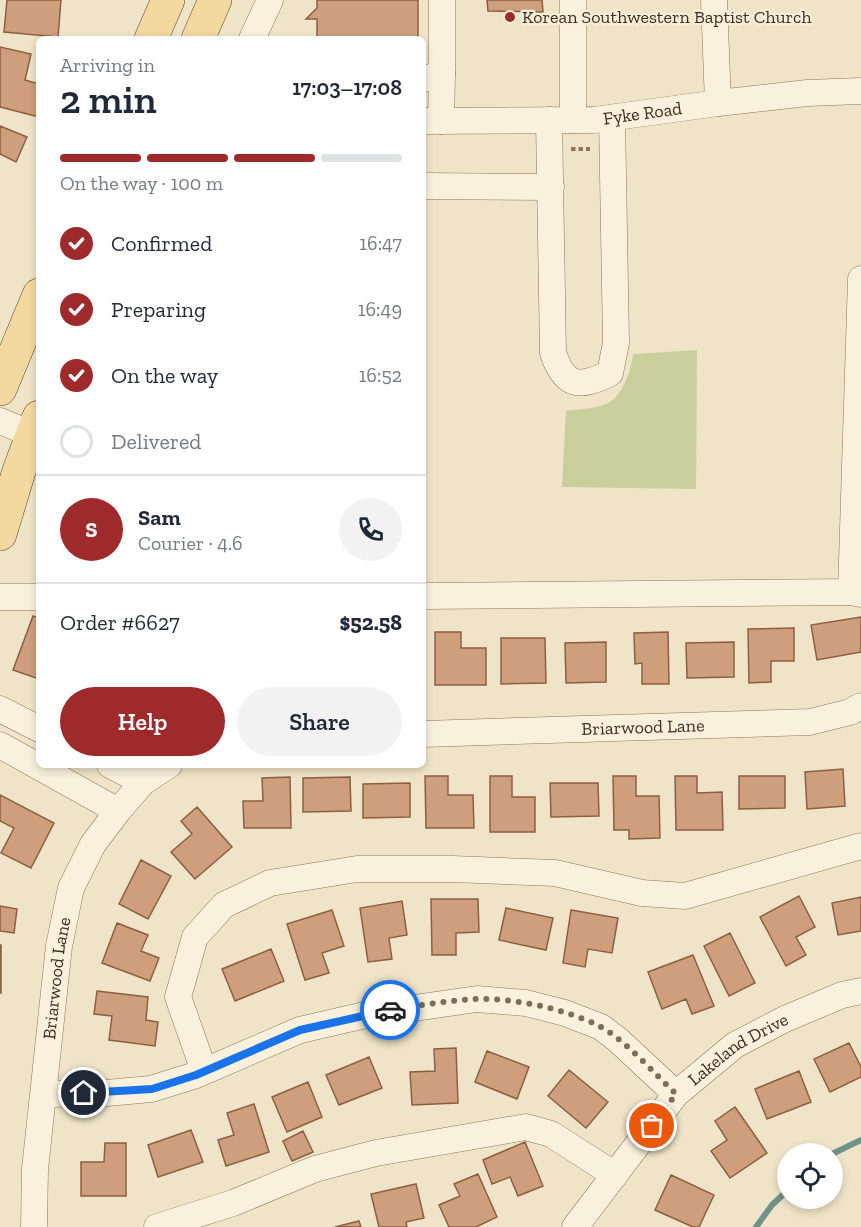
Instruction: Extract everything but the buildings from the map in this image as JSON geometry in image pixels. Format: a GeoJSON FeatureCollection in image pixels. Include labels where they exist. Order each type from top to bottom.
{"type":"FeatureCollection","features":[{"type":"Feature","properties":{"kind":"main road"},"geometry":{"type":"LineString","coordinates":[[152,36],[168,0]]}},
{"type":"Feature","properties":{"kind":"main road"},"geometry":{"type":"LineString","coordinates":[[199,36],[215,0]]}},
{"type":"Feature","properties":{"kind":"main road"},"geometry":{"type":"LineString","coordinates":[[0,389],[36,302]]}},
{"type":"Feature","properties":{"kind":"main road"},"geometry":{"type":"LineString","coordinates":[[0,534],[19,471],[36,426]]}},
{"type":"Feature","properties":{"kind":"street"},"geometry":{"type":"LineString","coordinates":[[253,36],[270,0]]}},
{"type":"Feature","properties":{"kind":"street"},"geometry":{"type":"LineString","coordinates":[[432,121],[433,77],[442,0]]}},
{"type":"Feature","properties":{"kind":"street"},"geometry":{"type":"LineString","coordinates":[[573,0],[561,120],[550,187],[554,353],[559,371],[572,382],[590,383],[610,373],[616,343],[612,118]]}},
{"type":"Feature","properties":{"kind":"street"},"geometry":{"type":"LineString","coordinates":[[714,0],[718,103]]}},
{"type":"Feature","properties":{"kind":"street","name":"Fyke Road"},"geometry":{"type":"LineString","coordinates":[[432,121],[612,118],[807,93],[861,91]]}},
{"type":"Feature","properties":{"kind":"street"},"geometry":{"type":"LineString","coordinates":[[426,186],[550,187]]}},
{"type":"Feature","properties":{"kind":"street"},"geometry":{"type":"LineString","coordinates":[[426,596],[856,593],[861,279]]}},
{"type":"Feature","properties":{"kind":"street"},"geometry":{"type":"LineString","coordinates":[[0,422],[36,426]]}},
{"type":"Feature","properties":{"kind":"street"},"geometry":{"type":"LineString","coordinates":[[0,597],[36,597]]}},
{"type":"Feature","properties":{"kind":"street","name":"Briarwood Lane"},"geometry":{"type":"LineString","coordinates":[[426,734],[810,722],[850,712],[861,706]]}},
{"type":"Feature","properties":{"kind":"street"},"geometry":{"type":"LineString","coordinates":[[0,709],[36,727]]}},
{"type":"Feature","properties":{"kind":"street"},"geometry":{"type":"LineString","coordinates":[[0,745],[36,765]]}},
{"type":"Feature","properties":{"kind":"street"},"geometry":{"type":"LineString","coordinates":[[41,768],[118,811]]}},
{"type":"Feature","properties":{"kind":"street"},"geometry":{"type":"LineString","coordinates":[[116,768],[143,782]]}},
{"type":"Feature","properties":{"kind":"street","name":"Briarwood Lane"},"geometry":{"type":"LineString","coordinates":[[34,1227],[35,1169],[58,946],[71,888],[93,844],[118,811],[143,782],[165,768]]}},
{"type":"Feature","properties":{"kind":"street"},"geometry":{"type":"LineString","coordinates":[[204,1071],[178,997],[195,937],[224,905],[270,883],[357,869],[452,869],[555,873],[642,893],[685,896],[861,846]]}},
{"type":"Feature","properties":{"kind":"street","name":"Lakeland Drive"},"geometry":{"type":"LineString","coordinates":[[575,1227],[676,1094],[735,1045],[785,1019],[842,995],[861,990]]}},
{"type":"Feature","properties":{"kind":"street"},"geometry":{"type":"LineString","coordinates":[[44,1094],[108,1093],[152,1089],[204,1071],[300,1030],[365,1015],[477,999],[526,1003],[565,1012],[601,1027],[676,1094]]}},
{"type":"Feature","properties":{"kind":"street"},"geometry":{"type":"LineString","coordinates":[[157,1227],[233,1203],[315,1168],[376,1153],[526,1127],[551,1134],[615,1174]]}},
{"type":"Feature","properties":{"kind":"path"},"geometry":{"type":"LineString","coordinates":[[567,149],[591,149]]}},
{"type":"Feature","properties":{"kind":"green space"},"geometry":{"type":"Polygon","coordinates":[[[697,350],[696,489],[562,487],[566,411],[604,405],[616,397],[624,384],[633,354],[697,350]]]}},
{"type":"Feature","properties":{"kind":"waterway"},"geometry":{"type":"LineString","coordinates":[[843,1149],[861,1140]]}},
{"type":"Feature","properties":{"kind":"waterway"},"geometry":{"type":"LineString","coordinates":[[756,1227],[777,1200]]}},
{"type":"Feature","properties":{"kind":"way so far"},"geometry":{"type":"LineString","coordinates":[[390,1010],[477,999],[526,1003],[565,1012],[601,1027],[676,1094],[652,1126]]}},
{"type":"Feature","properties":{"kind":"place","name":"Korean Southwestern Baptist Church"},"geometry":{"type":"Point","coordinates":[510,17]}},
{"type":"Feature","properties":{"kind":"route"},"geometry":{"type":"LineString","coordinates":[[84,1093],[152,1089],[196,1075],[300,1030],[390,1010]]}}]}
